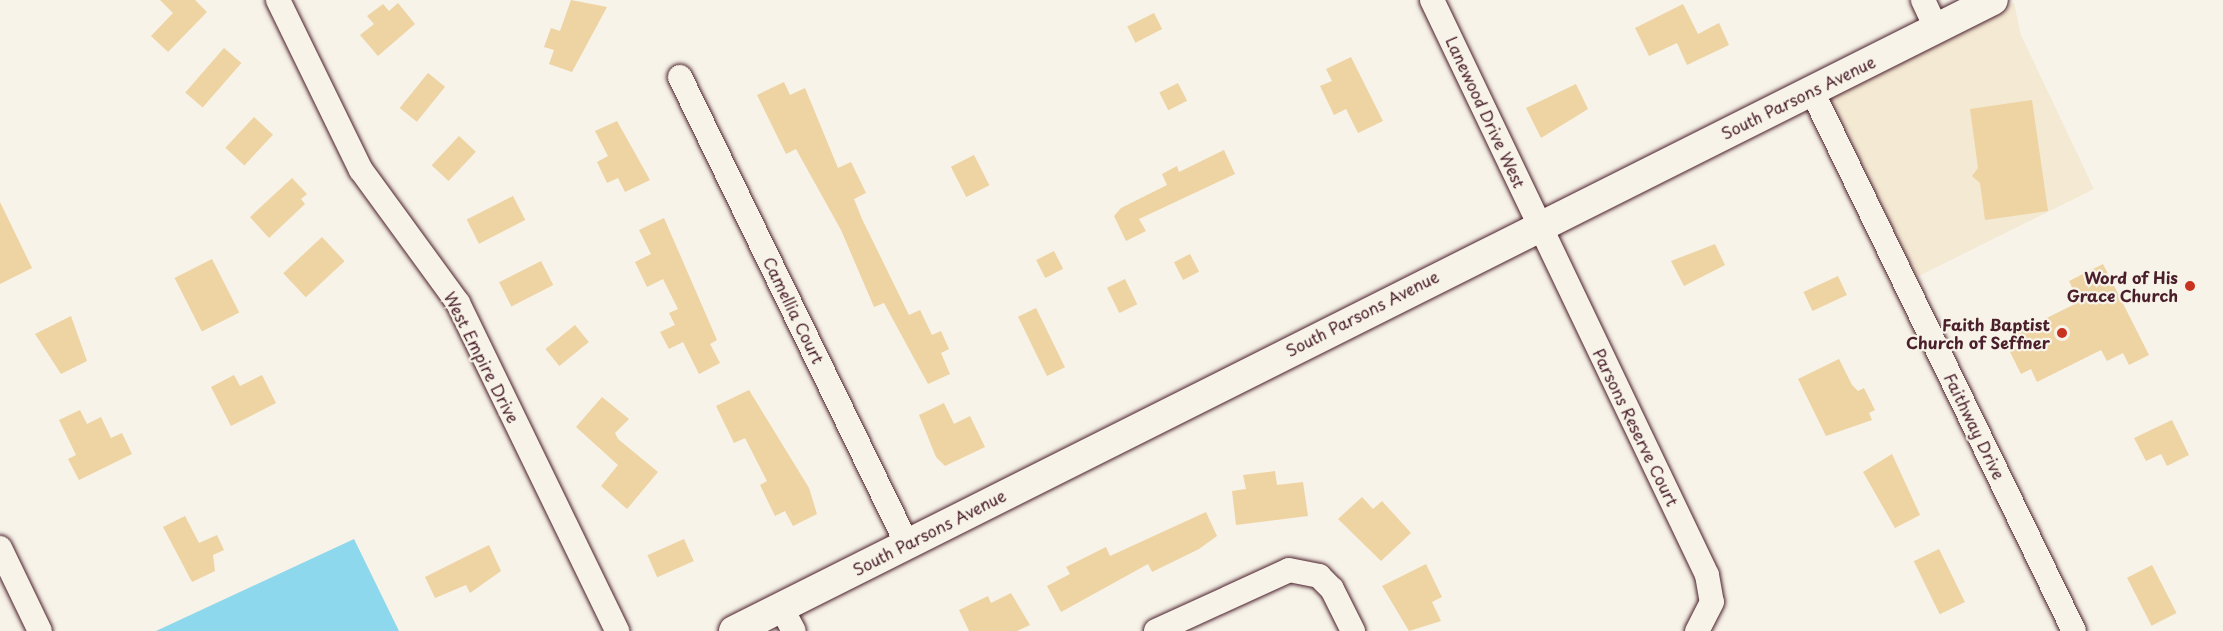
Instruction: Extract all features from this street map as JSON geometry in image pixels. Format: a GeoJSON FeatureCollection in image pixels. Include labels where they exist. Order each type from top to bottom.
{"type":"FeatureCollection","features":[{"type":"Feature","properties":{"kind":"main road","name":"South Parsons Avenue"},"geometry":{"type":"LineString","coordinates":[[741,630],[788,619],[907,544],[1539,224],[1993,0]]}},
{"type":"Feature","properties":{"kind":"street","name":"West Empire Drive"},"geometry":{"type":"LineString","coordinates":[[278,0],[361,170],[458,303],[618,631]]}},
{"type":"Feature","properties":{"kind":"street","name":"Lanewood Drive West"},"geometry":{"type":"LineString","coordinates":[[1432,0],[1539,224]]}},
{"type":"Feature","properties":{"kind":"street"},"geometry":{"type":"LineString","coordinates":[[1923,0],[1936,28]]}},
{"type":"Feature","properties":{"kind":"street","name":"Camellia Court"},"geometry":{"type":"LineString","coordinates":[[680,76],[907,544]]}},
{"type":"Feature","properties":{"kind":"street","name":"Faithway Drive"},"geometry":{"type":"LineString","coordinates":[[1812,91],[2074,631]]}},
{"type":"Feature","properties":{"kind":"street","name":"Parsons Reserve Court"},"geometry":{"type":"LineString","coordinates":[[1539,224],[1707,575],[1712,602],[1697,631]]}},
{"type":"Feature","properties":{"kind":"street"},"geometry":{"type":"LineString","coordinates":[[0,548],[40,631]]}},
{"type":"Feature","properties":{"kind":"street"},"geometry":{"type":"LineString","coordinates":[[1155,631],[1289,570],[1319,576],[1332,589],[1353,631]]}},
{"type":"Feature","properties":{"kind":"shaded area"},"geometry":{"type":"Polygon","coordinates":[[[2014,3],[2021,35],[2094,189],[1917,277],[1828,95],[2014,3]]]}},
{"type":"Feature","properties":{"kind":"water"},"geometry":{"type":"Polygon","coordinates":[[[354,539],[399,631],[156,631],[354,539]]]}},
{"type":"Feature","properties":{"kind":"building"},"geometry":{"type":"Polygon","coordinates":[[[160,0],[195,0],[207,12],[168,52],[151,36],[173,13],[160,0]]]}},
{"type":"Feature","properties":{"kind":"building"},"geometry":{"type":"Polygon","coordinates":[[[571,0],[607,7],[572,72],[549,64],[554,50],[544,47],[551,28],[560,31],[571,0]]]}},
{"type":"Feature","properties":{"kind":"building"},"geometry":{"type":"Polygon","coordinates":[[[398,3],[415,24],[378,56],[360,35],[374,24],[367,16],[383,4],[389,11],[398,3]]]}},
{"type":"Feature","properties":{"kind":"building"},"geometry":{"type":"Polygon","coordinates":[[[1683,4],[1698,34],[1719,23],[1729,45],[1687,65],[1677,43],[1649,56],[1635,28],[1683,4]]]}},
{"type":"Feature","properties":{"kind":"building"},"geometry":{"type":"Polygon","coordinates":[[[1154,13],[1162,29],[1135,43],[1127,27],[1154,13]]]}},
{"type":"Feature","properties":{"kind":"building"},"geometry":{"type":"Polygon","coordinates":[[[224,48],[241,63],[203,108],[185,93],[224,48]]]}},
{"type":"Feature","properties":{"kind":"building"},"geometry":{"type":"Polygon","coordinates":[[[1351,57],[1383,121],[1358,133],[1346,109],[1334,115],[1320,86],[1332,81],[1326,69],[1351,57]]]}},
{"type":"Feature","properties":{"kind":"building"},"geometry":{"type":"Polygon","coordinates":[[[428,73],[445,87],[417,122],[400,108],[428,73]]]}},
{"type":"Feature","properties":{"kind":"building"},"geometry":{"type":"Polygon","coordinates":[[[784,82],[790,95],[805,88],[838,168],[851,162],[866,193],[854,199],[862,219],[909,315],[920,310],[932,335],[941,331],[949,349],[941,353],[950,374],[928,384],[884,303],[874,307],[841,230],[796,149],[786,154],[757,95],[784,82]]]}},
{"type":"Feature","properties":{"kind":"building"},"geometry":{"type":"Polygon","coordinates":[[[1178,83],[1187,101],[1168,110],[1159,93],[1178,83]]]}},
{"type":"Feature","properties":{"kind":"building"},"geometry":{"type":"Polygon","coordinates":[[[1576,84],[1588,109],[1541,138],[1526,108],[1576,84]]]}},
{"type":"Feature","properties":{"kind":"building"},"geometry":{"type":"Polygon","coordinates":[[[2032,100],[2048,211],[1985,220],[1980,183],[1972,176],[1978,168],[1970,109],[2032,100]]]}},
{"type":"Feature","properties":{"kind":"building"},"geometry":{"type":"Polygon","coordinates":[[[254,117],[273,135],[244,165],[225,148],[254,117]]]}},
{"type":"Feature","properties":{"kind":"building"},"geometry":{"type":"Polygon","coordinates":[[[617,121],[650,180],[625,192],[618,178],[607,183],[597,162],[608,156],[595,131],[617,121]]]}},
{"type":"Feature","properties":{"kind":"building"},"geometry":{"type":"Polygon","coordinates":[[[459,136],[476,152],[449,181],[432,165],[459,136]]]}},
{"type":"Feature","properties":{"kind":"building"},"geometry":{"type":"Polygon","coordinates":[[[1224,150],[1235,174],[1139,219],[1146,231],[1126,241],[1114,216],[1121,208],[1167,185],[1162,174],[1177,166],[1179,172],[1224,150]]]}},
{"type":"Feature","properties":{"kind":"building"},"geometry":{"type":"Polygon","coordinates":[[[974,155],[989,185],[966,197],[951,167],[974,155]]]}},
{"type":"Feature","properties":{"kind":"building"},"geometry":{"type":"Polygon","coordinates":[[[292,178],[307,194],[301,199],[305,204],[269,238],[250,217],[292,178]]]}},
{"type":"Feature","properties":{"kind":"building"},"geometry":{"type":"Polygon","coordinates":[[[513,196],[525,220],[479,244],[467,220],[513,196]]]}},
{"type":"Feature","properties":{"kind":"building"},"geometry":{"type":"Polygon","coordinates":[[[0,202],[32,268],[0,284],[0,202]]]}},
{"type":"Feature","properties":{"kind":"building"},"geometry":{"type":"Polygon","coordinates":[[[664,218],[717,340],[710,344],[720,363],[699,374],[683,342],[669,349],[660,332],[675,325],[669,313],[678,309],[663,279],[647,287],[635,262],[651,254],[639,230],[664,218]]]}},
{"type":"Feature","properties":{"kind":"building"},"geometry":{"type":"Polygon","coordinates":[[[322,237],[345,261],[306,297],[283,273],[322,237]]]}},
{"type":"Feature","properties":{"kind":"building"},"geometry":{"type":"Polygon","coordinates":[[[1715,244],[1725,265],[1684,286],[1671,261],[1715,244]]]}},
{"type":"Feature","properties":{"kind":"building"},"geometry":{"type":"Polygon","coordinates":[[[1054,251],[1063,269],[1045,278],[1036,260],[1054,251]]]}},
{"type":"Feature","properties":{"kind":"building"},"geometry":{"type":"Polygon","coordinates":[[[1190,254],[1199,272],[1183,280],[1174,262],[1190,254]]]}},
{"type":"Feature","properties":{"kind":"building"},"geometry":{"type":"Polygon","coordinates":[[[212,259],[239,312],[202,332],[175,278],[212,259]]]}},
{"type":"Feature","properties":{"kind":"building"},"geometry":{"type":"Polygon","coordinates":[[[541,261],[553,285],[511,306],[499,282],[541,261]]]}},
{"type":"Feature","properties":{"kind":"building","name":"Faith Baptist Church of Seffner"},"geometry":{"type":"Polygon","coordinates":[[[2103,264],[2149,355],[2129,365],[2123,353],[2107,361],[2101,350],[2037,382],[2031,369],[2021,374],[2010,352],[2020,347],[2014,334],[2079,302],[2069,281],[2103,264]]]}},
{"type":"Feature","properties":{"kind":"building"},"geometry":{"type":"Polygon","coordinates":[[[1838,276],[1847,295],[1812,311],[1804,292],[1838,276]]]}},
{"type":"Feature","properties":{"kind":"building"},"geometry":{"type":"Polygon","coordinates":[[[1125,279],[1137,304],[1119,313],[1107,288],[1125,279]]]}},
{"type":"Feature","properties":{"kind":"building"},"geometry":{"type":"Polygon","coordinates":[[[1036,308],[1065,367],[1047,376],[1018,317],[1036,308]]]}},
{"type":"Feature","properties":{"kind":"building"},"geometry":{"type":"Polygon","coordinates":[[[71,316],[87,361],[61,374],[35,334],[71,316]]]}},
{"type":"Feature","properties":{"kind":"building"},"geometry":{"type":"Polygon","coordinates":[[[575,325],[589,342],[559,366],[545,349],[575,325]]]}},
{"type":"Feature","properties":{"kind":"building"},"geometry":{"type":"Polygon","coordinates":[[[1839,359],[1852,385],[1858,391],[1864,388],[1875,410],[1869,413],[1872,420],[1826,436],[1798,379],[1839,359]]]}},
{"type":"Feature","properties":{"kind":"building"},"geometry":{"type":"Polygon","coordinates":[[[234,375],[240,386],[262,375],[276,403],[231,426],[211,387],[234,375]]]}},
{"type":"Feature","properties":{"kind":"building"},"geometry":{"type":"Polygon","coordinates":[[[749,390],[809,488],[817,514],[793,526],[785,511],[775,516],[760,485],[767,481],[745,438],[734,443],[716,406],[749,390]]]}},
{"type":"Feature","properties":{"kind":"building"},"geometry":{"type":"Polygon","coordinates":[[[602,397],[629,419],[615,433],[618,439],[658,472],[627,509],[601,486],[618,465],[576,427],[602,397]]]}},
{"type":"Feature","properties":{"kind":"building"},"geometry":{"type":"Polygon","coordinates":[[[944,403],[954,424],[970,416],[985,447],[945,466],[936,457],[919,415],[944,403]]]}},
{"type":"Feature","properties":{"kind":"building"},"geometry":{"type":"Polygon","coordinates":[[[80,410],[87,424],[101,417],[111,438],[122,433],[132,454],[79,480],[68,459],[76,455],[59,420],[80,410]]]}},
{"type":"Feature","properties":{"kind":"building"},"geometry":{"type":"Polygon","coordinates":[[[2172,420],[2189,455],[2167,466],[2161,454],[2146,461],[2134,438],[2172,420]]]}},
{"type":"Feature","properties":{"kind":"building"},"geometry":{"type":"Polygon","coordinates":[[[1892,454],[1920,515],[1895,528],[1863,472],[1892,454]]]}},
{"type":"Feature","properties":{"kind":"building"},"geometry":{"type":"Polygon","coordinates":[[[1275,471],[1277,485],[1303,482],[1308,516],[1236,525],[1232,491],[1246,489],[1243,475],[1275,471]]]}},
{"type":"Feature","properties":{"kind":"building"},"geometry":{"type":"Polygon","coordinates":[[[1362,497],[1373,509],[1382,501],[1411,533],[1381,561],[1338,519],[1362,497]]]}},
{"type":"Feature","properties":{"kind":"building"},"geometry":{"type":"Polygon","coordinates":[[[1206,512],[1217,536],[1199,549],[1152,572],[1148,564],[1061,612],[1047,586],[1070,574],[1066,567],[1106,547],[1110,556],[1206,512]]]}},
{"type":"Feature","properties":{"kind":"building"},"geometry":{"type":"Polygon","coordinates":[[[185,516],[199,543],[217,535],[224,550],[213,555],[215,571],[192,582],[163,527],[185,516]]]}},
{"type":"Feature","properties":{"kind":"building"},"geometry":{"type":"Polygon","coordinates":[[[684,539],[694,561],[657,577],[647,555],[684,539]]]}},
{"type":"Feature","properties":{"kind":"building"},"geometry":{"type":"Polygon","coordinates":[[[489,545],[501,571],[470,593],[466,585],[435,598],[425,577],[489,545]]]}},
{"type":"Feature","properties":{"kind":"building"},"geometry":{"type":"Polygon","coordinates":[[[1939,549],[1965,602],[1940,614],[1914,561],[1939,549]]]}},
{"type":"Feature","properties":{"kind":"building"},"geometry":{"type":"Polygon","coordinates":[[[1426,564],[1442,597],[1432,602],[1441,621],[1409,631],[1382,586],[1426,564]]]}},
{"type":"Feature","properties":{"kind":"building"},"geometry":{"type":"Polygon","coordinates":[[[2152,565],[2177,613],[2152,626],[2127,578],[2152,565]]]}},
{"type":"Feature","properties":{"kind":"building"},"geometry":{"type":"Polygon","coordinates":[[[1011,593],[1030,625],[1017,631],[969,631],[959,610],[988,596],[991,603],[1011,593]]]}},
{"type":"Feature","properties":{"kind":"place","name":"Word of His Grace Church"},"geometry":{"type":"Point","coordinates":[2190,286]}},
{"type":"Feature","properties":{"kind":"place","name":"Faith Baptist Church of Seffner"},"geometry":{"type":"Point","coordinates":[2062,333]}}]}
